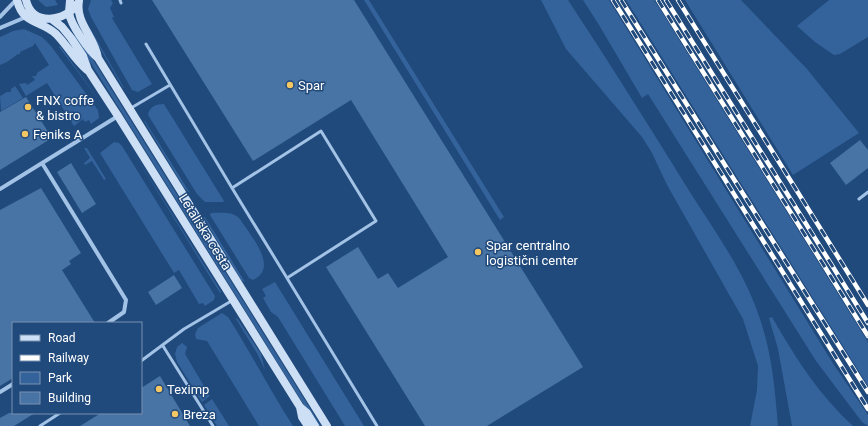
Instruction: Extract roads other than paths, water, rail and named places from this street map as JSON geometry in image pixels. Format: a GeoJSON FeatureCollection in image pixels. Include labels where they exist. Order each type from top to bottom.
{"type":"FeatureCollection","features":[{"type":"Feature","properties":{"kind":"main road"},"geometry":{"type":"LineString","coordinates":[[16,0],[26,17]]}},
{"type":"Feature","properties":{"kind":"main road"},"geometry":{"type":"LineString","coordinates":[[26,0],[28,6],[34,14]]}},
{"type":"Feature","properties":{"kind":"main road","name":"Letališka cesta"},"geometry":{"type":"LineString","coordinates":[[53,20],[69,13],[76,1]]}},
{"type":"Feature","properties":{"kind":"main road","name":"Letališka cesta"},"geometry":{"type":"LineString","coordinates":[[76,1],[80,19],[96,49],[98,58],[327,426]]}},
{"type":"Feature","properties":{"kind":"main road","name":"Letališka cesta"},"geometry":{"type":"LineString","coordinates":[[69,13],[91,53],[98,58]]}},
{"type":"Feature","properties":{"kind":"main road","name":"Letališka cesta"},"geometry":{"type":"LineString","coordinates":[[34,14],[53,20],[62,27],[71,38],[83,56],[88,70],[300,407],[307,413],[314,426]]}},
{"type":"Feature","properties":{"kind":"main road","name":"Letališka cesta"},"geometry":{"type":"LineString","coordinates":[[26,17],[56,34],[76,60],[88,70]]}},
{"type":"Feature","properties":{"kind":"main road","name":"Letališka cesta"},"geometry":{"type":"LineString","coordinates":[[300,407],[302,416],[308,426]]}},
{"type":"Feature","properties":{"kind":"street"},"geometry":{"type":"LineString","coordinates":[[0,17],[16,0]]}},
{"type":"Feature","properties":{"kind":"street"},"geometry":{"type":"LineString","coordinates":[[0,28],[34,14]]}},
{"type":"Feature","properties":{"kind":"street"},"geometry":{"type":"LineString","coordinates":[[0,189],[118,116]]}},
{"type":"Feature","properties":{"kind":"street"},"geometry":{"type":"LineString","coordinates":[[42,163],[126,300],[124,312],[109,322]]}},
{"type":"Feature","properties":{"kind":"street"},"geometry":{"type":"LineString","coordinates":[[0,392],[12,385]]}},
{"type":"Feature","properties":{"kind":"lane"},"geometry":{"type":"LineString","coordinates":[[146,44],[232,188],[378,426]]}},
{"type":"Feature","properties":{"kind":"lane"},"geometry":{"type":"LineString","coordinates":[[130,109],[170,84]]}},
{"type":"Feature","properties":{"kind":"lane"},"geometry":{"type":"LineString","coordinates":[[232,188],[321,131],[376,220],[287,278]]}},
{"type":"Feature","properties":{"kind":"lane"},"geometry":{"type":"LineString","coordinates":[[859,199],[868,192]]}},
{"type":"Feature","properties":{"kind":"lane"},"geometry":{"type":"LineString","coordinates":[[142,360],[184,330],[233,300]]}},
{"type":"Feature","properties":{"kind":"lane"},"geometry":{"type":"LineString","coordinates":[[163,346],[213,426]]}},
{"type":"Feature","properties":{"kind":"lane"},"geometry":{"type":"LineString","coordinates":[[40,426],[58,414]]}},
{"type":"Feature","properties":{"kind":"railway"},"geometry":{"type":"LineString","coordinates":[[613,0],[868,409]]}},
{"type":"Feature","properties":{"kind":"railway"},"geometry":{"type":"LineString","coordinates":[[621,0],[868,392]]}},
{"type":"Feature","properties":{"kind":"railway"},"geometry":{"type":"LineString","coordinates":[[658,0],[868,336]]}},
{"type":"Feature","properties":{"kind":"railway"},"geometry":{"type":"LineString","coordinates":[[666,0],[868,323]]}},
{"type":"Feature","properties":{"kind":"railway"},"geometry":{"type":"LineString","coordinates":[[678,0],[868,305]]}},
{"type":"Feature","properties":{"kind":"place","name":"Spar"},"geometry":{"type":"Point","coordinates":[290,85]}},
{"type":"Feature","properties":{"kind":"place","name":"FNX coffe & bistro"},"geometry":{"type":"Point","coordinates":[28,107]}},
{"type":"Feature","properties":{"kind":"place","name":"Feniks A"},"geometry":{"type":"Point","coordinates":[25,134]}},
{"type":"Feature","properties":{"kind":"place","name":"Spar centralno logistični center"},"geometry":{"type":"Point","coordinates":[478,252]}},
{"type":"Feature","properties":{"kind":"place","name":"Teximp"},"geometry":{"type":"Point","coordinates":[159,389]}},
{"type":"Feature","properties":{"kind":"place","name":"Breza"},"geometry":{"type":"Point","coordinates":[175,414]}}]}
